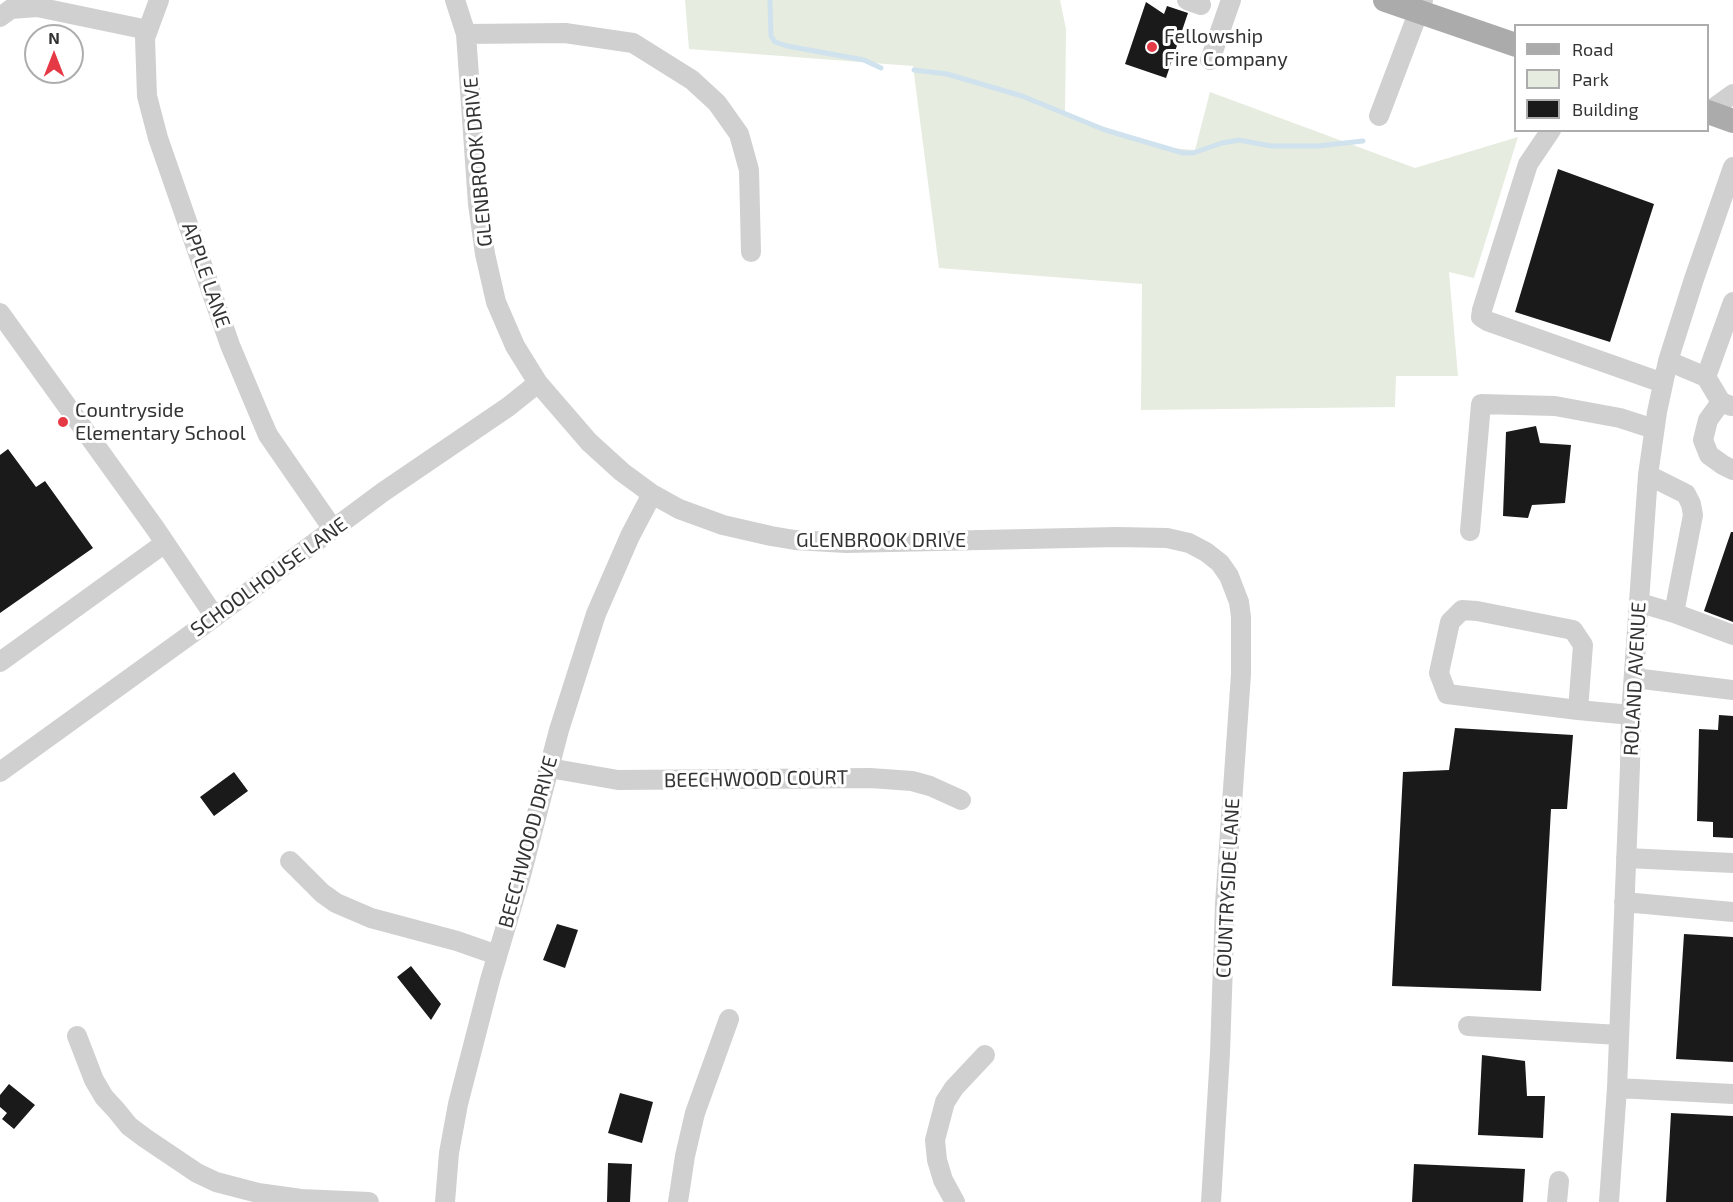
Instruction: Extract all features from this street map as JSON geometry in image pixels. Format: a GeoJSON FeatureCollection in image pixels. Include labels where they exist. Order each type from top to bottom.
{"type":"FeatureCollection","features":[{"type":"Feature","properties":{"kind":"main road"},"geometry":{"type":"LineString","coordinates":[[1385,0],[1421,6],[1514,45]]}},
{"type":"Feature","properties":{"kind":"main road"},"geometry":{"type":"LineString","coordinates":[[1709,113],[1733,121]]}},
{"type":"Feature","properties":{"kind":"street","name":"APPLE LANE"},"geometry":{"type":"LineString","coordinates":[[159,0],[145,38],[147,96],[158,138],[230,345],[268,435],[333,529]]}},
{"type":"Feature","properties":{"kind":"street","name":"GLENBROOK DRIVE"},"geometry":{"type":"LineString","coordinates":[[455,0],[466,34],[470,60],[475,179],[485,254],[496,302],[523,360],[538,383],[589,442],[622,472],[652,494],[679,509],[723,525],[795,540],[898,543],[1117,537],[1167,538],[1189,543],[1206,552],[1220,563],[1230,576]]}},
{"type":"Feature","properties":{"kind":"street"},"geometry":{"type":"LineString","coordinates":[[1210,60],[1231,0]]}},
{"type":"Feature","properties":{"kind":"street"},"geometry":{"type":"LineString","coordinates":[[1379,116],[1421,6]]}},
{"type":"Feature","properties":{"kind":"street"},"geometry":{"type":"LineString","coordinates":[[0,17],[11,9],[37,7],[148,30]]}},
{"type":"Feature","properties":{"kind":"street"},"geometry":{"type":"LineString","coordinates":[[466,34],[565,33],[633,43],[692,81],[717,103],[739,134],[749,170],[751,252]]}},
{"type":"Feature","properties":{"kind":"street"},"geometry":{"type":"LineString","coordinates":[[1709,111],[1733,94]]}},
{"type":"Feature","properties":{"kind":"street"},"geometry":{"type":"LineString","coordinates":[[1550,132],[1528,164],[1482,310],[1482,317],[1487,321],[1663,383]]}},
{"type":"Feature","properties":{"kind":"street","name":"ROLAND AVENUE"},"geometry":{"type":"LineString","coordinates":[[1609,1202],[1617,1088],[1631,715],[1648,475],[1654,429],[1668,361],[1725,215],[1733,167]]}},
{"type":"Feature","properties":{"kind":"street"},"geometry":{"type":"LineString","coordinates":[[1706,377],[1733,302]]}},
{"type":"Feature","properties":{"kind":"street"},"geometry":{"type":"LineString","coordinates":[[0,314],[165,543],[215,617]]}},
{"type":"Feature","properties":{"kind":"street"},"geometry":{"type":"LineString","coordinates":[[1668,361],[1706,377],[1727,404],[1708,420],[1703,440],[1709,455],[1733,470]]}},
{"type":"Feature","properties":{"kind":"street","name":"SCHOOLHOUSE LANE"},"geometry":{"type":"LineString","coordinates":[[0,772],[215,617],[402,478],[508,407],[538,383]]}},
{"type":"Feature","properties":{"kind":"street"},"geometry":{"type":"LineString","coordinates":[[1470,531],[1481,404],[1555,406],[1620,418],[1654,429]]}},
{"type":"Feature","properties":{"kind":"street"},"geometry":{"type":"LineString","coordinates":[[1648,475],[1686,494],[1693,514],[1674,613]]}},
{"type":"Feature","properties":{"kind":"street","name":"BEECHWOOD DRIVE"},"geometry":{"type":"LineString","coordinates":[[445,1202],[453,1128],[497,954],[520,879],[549,768],[588,637],[630,536],[652,494]]}},
{"type":"Feature","properties":{"kind":"street"},"geometry":{"type":"LineString","coordinates":[[0,662],[165,543]]}},
{"type":"Feature","properties":{"kind":"street","name":"COUNTRYSIDE LANE"},"geometry":{"type":"LineString","coordinates":[[1211,1202],[1220,1053],[1226,882],[1241,674],[1241,617],[1239,602],[1230,576]]}},
{"type":"Feature","properties":{"kind":"street"},"geometry":{"type":"LineString","coordinates":[[1640,603],[1733,635]]}},
{"type":"Feature","properties":{"kind":"street"},"geometry":{"type":"LineString","coordinates":[[1578,710],[1583,645],[1573,630],[1462,610],[1450,622],[1439,673],[1447,694],[1578,710],[1631,715]]}},
{"type":"Feature","properties":{"kind":"street"},"geometry":{"type":"LineString","coordinates":[[1634,678],[1733,690]]}},
{"type":"Feature","properties":{"kind":"street","name":"BEECHWOOD COURT"},"geometry":{"type":"LineString","coordinates":[[549,768],[618,780],[870,778],[912,781],[930,786],[961,800]]}},
{"type":"Feature","properties":{"kind":"street"},"geometry":{"type":"LineString","coordinates":[[1626,858],[1733,863]]}},
{"type":"Feature","properties":{"kind":"street"},"geometry":{"type":"LineString","coordinates":[[290,861],[322,893],[336,903],[371,918],[457,940],[497,954]]}},
{"type":"Feature","properties":{"kind":"street"},"geometry":{"type":"LineString","coordinates":[[1624,902],[1733,912]]}},
{"type":"Feature","properties":{"kind":"street"},"geometry":{"type":"LineString","coordinates":[[678,1202],[689,1134],[729,1019]]}},
{"type":"Feature","properties":{"kind":"street"},"geometry":{"type":"LineString","coordinates":[[1468,1026],[1618,1035]]}},
{"type":"Feature","properties":{"kind":"street"},"geometry":{"type":"LineString","coordinates":[[77,1036],[94,1080],[129,1126],[196,1173],[216,1182],[258,1194],[369,1202]]}},
{"type":"Feature","properties":{"kind":"street"},"geometry":{"type":"LineString","coordinates":[[955,1202],[943,1180],[937,1160],[935,1140],[945,1102],[954,1088],[986,1055]]}},
{"type":"Feature","properties":{"kind":"street"},"geometry":{"type":"LineString","coordinates":[[1617,1088],[1733,1094]]}},
{"type":"Feature","properties":{"kind":"street"},"geometry":{"type":"LineString","coordinates":[[1557,1202],[1559,1182]]}},
{"type":"Feature","properties":{"kind":"green space"},"geometry":{"type":"Polygon","coordinates":[[[685,0],[1060,0],[1066,29],[1065,114],[1168,148],[1195,150],[1210,92],[1415,168],[1518,137],[1474,278],[1449,272],[1458,376],[1396,376],[1395,407],[1141,410],[1142,284],[939,268],[913,66],[689,49],[685,0]]]}},
{"type":"Feature","properties":{"kind":"building"},"geometry":{"type":"Polygon","coordinates":[[[1146,2],[1164,14],[1167,6],[1188,13],[1166,78],[1125,64],[1146,2]]]}},
{"type":"Feature","properties":{"kind":"building"},"geometry":{"type":"Polygon","coordinates":[[[1558,169],[1654,204],[1610,342],[1515,312],[1558,169]]]}},
{"type":"Feature","properties":{"kind":"building"},"geometry":{"type":"Polygon","coordinates":[[[1536,426],[1540,443],[1571,445],[1565,503],[1532,505],[1528,518],[1503,516],[1506,432],[1536,426]]]}},
{"type":"Feature","properties":{"kind":"building"},"geometry":{"type":"Polygon","coordinates":[[[8,449],[36,487],[45,481],[93,548],[0,613],[0,455],[8,449]]]}},
{"type":"Feature","properties":{"kind":"building"},"geometry":{"type":"Polygon","coordinates":[[[1731,532],[1733,532],[1733,622],[1704,611],[1731,532]]]}},
{"type":"Feature","properties":{"kind":"building"},"geometry":{"type":"Polygon","coordinates":[[[1719,715],[1733,716],[1733,838],[1713,837],[1713,822],[1697,821],[1699,729],[1718,730],[1719,715]]]}},
{"type":"Feature","properties":{"kind":"building"},"geometry":{"type":"Polygon","coordinates":[[[1455,728],[1573,735],[1567,809],[1551,809],[1541,991],[1392,986],[1403,772],[1449,770],[1455,728]]]}},
{"type":"Feature","properties":{"kind":"building"},"geometry":{"type":"Polygon","coordinates":[[[234,772],[248,791],[214,816],[200,797],[234,772]]]}},
{"type":"Feature","properties":{"kind":"building"},"geometry":{"type":"Polygon","coordinates":[[[557,924],[578,930],[565,968],[543,960],[557,924]]]}},
{"type":"Feature","properties":{"kind":"building"},"geometry":{"type":"Polygon","coordinates":[[[1684,934],[1733,937],[1733,1062],[1676,1059],[1684,934]]]}},
{"type":"Feature","properties":{"kind":"building"},"geometry":{"type":"Polygon","coordinates":[[[411,966],[441,1004],[431,1020],[397,977],[411,966]]]}},
{"type":"Feature","properties":{"kind":"building"},"geometry":{"type":"Polygon","coordinates":[[[1482,1055],[1525,1061],[1527,1096],[1545,1096],[1543,1138],[1478,1135],[1482,1055]]]}},
{"type":"Feature","properties":{"kind":"building"},"geometry":{"type":"Polygon","coordinates":[[[9,1084],[35,1105],[14,1129],[2,1119],[7,1113],[0,1107],[0,1095],[9,1084]]]}},
{"type":"Feature","properties":{"kind":"building"},"geometry":{"type":"Polygon","coordinates":[[[620,1093],[653,1102],[642,1143],[608,1133],[620,1093]]]}},
{"type":"Feature","properties":{"kind":"building"},"geometry":{"type":"Polygon","coordinates":[[[1671,1113],[1733,1116],[1733,1202],[1666,1202],[1671,1113]]]}},
{"type":"Feature","properties":{"kind":"building"},"geometry":{"type":"Polygon","coordinates":[[[608,1163],[632,1164],[630,1202],[607,1202],[608,1163]]]}},
{"type":"Feature","properties":{"kind":"building"},"geometry":{"type":"Polygon","coordinates":[[[1414,1164],[1525,1169],[1523,1202],[1412,1202],[1414,1164]]]}},
{"type":"Feature","properties":{"kind":"waterway"},"geometry":{"type":"LineString","coordinates":[[770,0],[771,36],[775,42],[864,60],[881,68]]}},
{"type":"Feature","properties":{"kind":"waterway"},"geometry":{"type":"LineString","coordinates":[[914,70],[947,74],[1022,96],[1105,130],[1183,153],[1193,153],[1239,140],[1271,146],[1318,146],[1363,141]]}},
{"type":"Feature","properties":{"kind":"place","name":"Fellowship Fire Company"},"geometry":{"type":"Point","coordinates":[1152,47]}},
{"type":"Feature","properties":{"kind":"place","name":"Countryside Elementary School"},"geometry":{"type":"Point","coordinates":[63,422]}}]}
